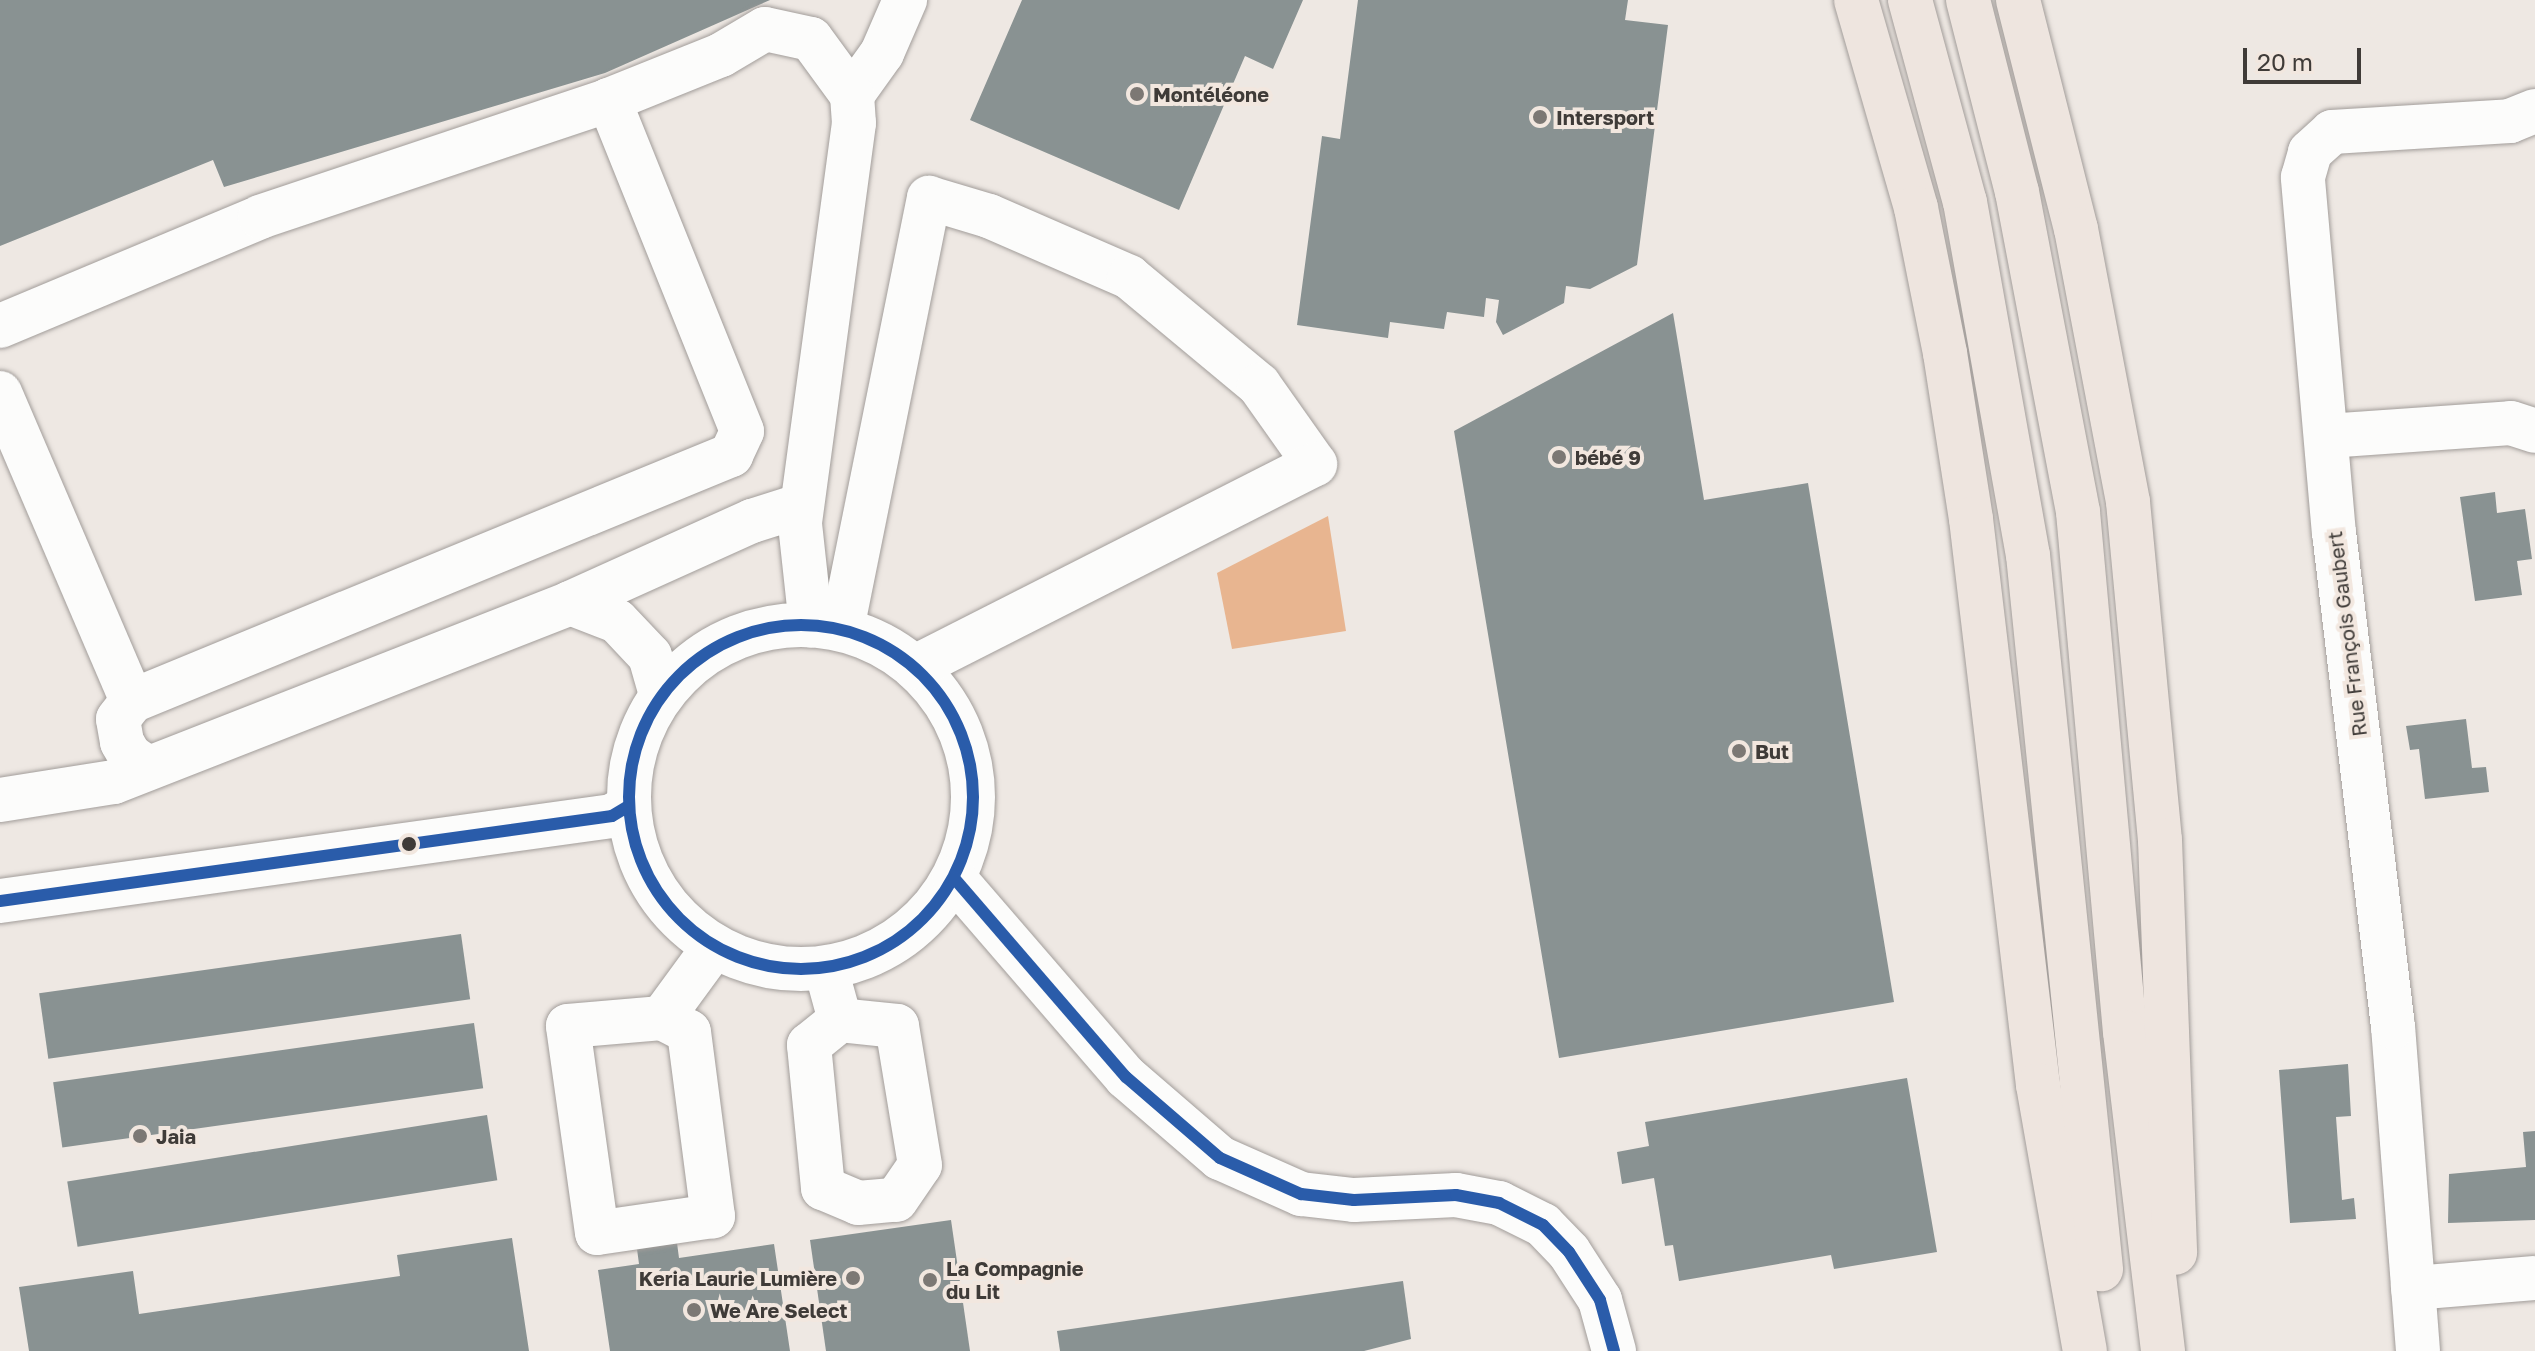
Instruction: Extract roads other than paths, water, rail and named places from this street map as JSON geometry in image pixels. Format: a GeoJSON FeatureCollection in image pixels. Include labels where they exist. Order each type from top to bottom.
{"type":"FeatureCollection","features":[{"type":"Feature","properties":{"kind":"highway"},"geometry":{"type":"LineString","coordinates":[[1856,0],[1916,208],[1945,353],[1971,519],[2038,1085],[2085,1351]]}},
{"type":"Feature","properties":{"kind":"highway"},"geometry":{"type":"LineString","coordinates":[[1910,0],[1965,202],[2028,555],[2110,1351]]}},
{"type":"Feature","properties":{"kind":"highway"},"geometry":{"type":"LineString","coordinates":[[1968,0],[2017,192],[2078,512],[2124,1016],[2163,1351]]}},
{"type":"Feature","properties":{"kind":"highway"},"geometry":{"type":"LineString","coordinates":[[2018,0],[2079,243],[2128,502],[2160,840],[2176,1205],[2173,1351]]}},
{"type":"Feature","properties":{"kind":"street"},"geometry":{"type":"LineString","coordinates":[[852,95],[882,53],[905,0]]}},
{"type":"Feature","properties":{"kind":"street"},"geometry":{"type":"LineString","coordinates":[[0,326],[260,217],[609,100],[721,55],[765,29],[811,39],[852,95],[854,123],[802,505],[827,627]]}},
{"type":"Feature","properties":{"kind":"street"},"geometry":{"type":"LineString","coordinates":[[148,768],[130,756],[122,742],[118,719],[132,701],[731,455],[742,431],[609,100]]}},
{"type":"Feature","properties":{"kind":"street","name":"Rue François Gaubert"},"geometry":{"type":"LineString","coordinates":[[2418,1351],[2391,1012],[2327,436],[2303,177],[2310,152],[2332,132],[2510,121],[2535,111]]}},
{"type":"Feature","properties":{"kind":"street"},"geometry":{"type":"LineString","coordinates":[[827,627],[929,198],[989,216],[1129,277],[1259,385],[1315,464],[914,667]]}},
{"type":"Feature","properties":{"kind":"street"},"geometry":{"type":"LineString","coordinates":[[0,393],[132,701]]}},
{"type":"Feature","properties":{"kind":"street"},"geometry":{"type":"LineString","coordinates":[[2327,436],[2511,423],[2535,431]]}},
{"type":"Feature","properties":{"kind":"street"},"geometry":{"type":"LineString","coordinates":[[0,800],[114,782],[570,603],[752,521],[802,505]]}},
{"type":"Feature","properties":{"kind":"street"},"geometry":{"type":"LineString","coordinates":[[570,603],[617,621],[650,656],[661,694]]}},
{"type":"Feature","properties":{"kind":"street"},"geometry":{"type":"LineString","coordinates":[[827,627],[914,667],[951,714],[973,785],[970,833],[954,878],[910,929],[877,952],[826,969],[787,970],[714,947],[680,922],[653,888],[635,849],[627,807],[634,748],[661,694],[715,648],[754,631],[827,627]]}},
{"type":"Feature","properties":{"kind":"street"},"geometry":{"type":"LineString","coordinates":[[0,901],[612,816],[627,807]]}},
{"type":"Feature","properties":{"kind":"street"},"geometry":{"type":"LineString","coordinates":[[954,878],[1126,1077],[1220,1158],[1301,1194],[1354,1200],[1456,1195],[1499,1203],[1543,1225],[1569,1252],[1600,1300],[1614,1351]]}},
{"type":"Feature","properties":{"kind":"street"},"geometry":{"type":"LineString","coordinates":[[662,1018],[689,1032],[713,1216],[597,1233],[568,1026],[662,1018],[714,947]]}},
{"type":"Feature","properties":{"kind":"street"},"geometry":{"type":"LineString","coordinates":[[826,969],[840,1020]]}},
{"type":"Feature","properties":{"kind":"street"},"geometry":{"type":"LineString","coordinates":[[2413,1288],[2535,1278]]}},
{"type":"Feature","properties":{"kind":"place","name":"Montéléone"},"geometry":{"type":"Point","coordinates":[1137,94]}},
{"type":"Feature","properties":{"kind":"place","name":"Intersport"},"geometry":{"type":"Point","coordinates":[1540,117]}},
{"type":"Feature","properties":{"kind":"place","name":"bébé 9"},"geometry":{"type":"Point","coordinates":[1559,457]}},
{"type":"Feature","properties":{"kind":"place","name":"But"},"geometry":{"type":"Point","coordinates":[1739,751]}},
{"type":"Feature","properties":{"kind":"place","name":"Jaia"},"geometry":{"type":"Point","coordinates":[140,1136]}},
{"type":"Feature","properties":{"kind":"place","name":"Keria Laurie Lumière"},"geometry":{"type":"Point","coordinates":[853,1278]}},
{"type":"Feature","properties":{"kind":"place","name":"La Compagnie du Lit"},"geometry":{"type":"Point","coordinates":[930,1280]}},
{"type":"Feature","properties":{"kind":"place","name":"We Are Select"},"geometry":{"type":"Point","coordinates":[694,1310]}}]}
